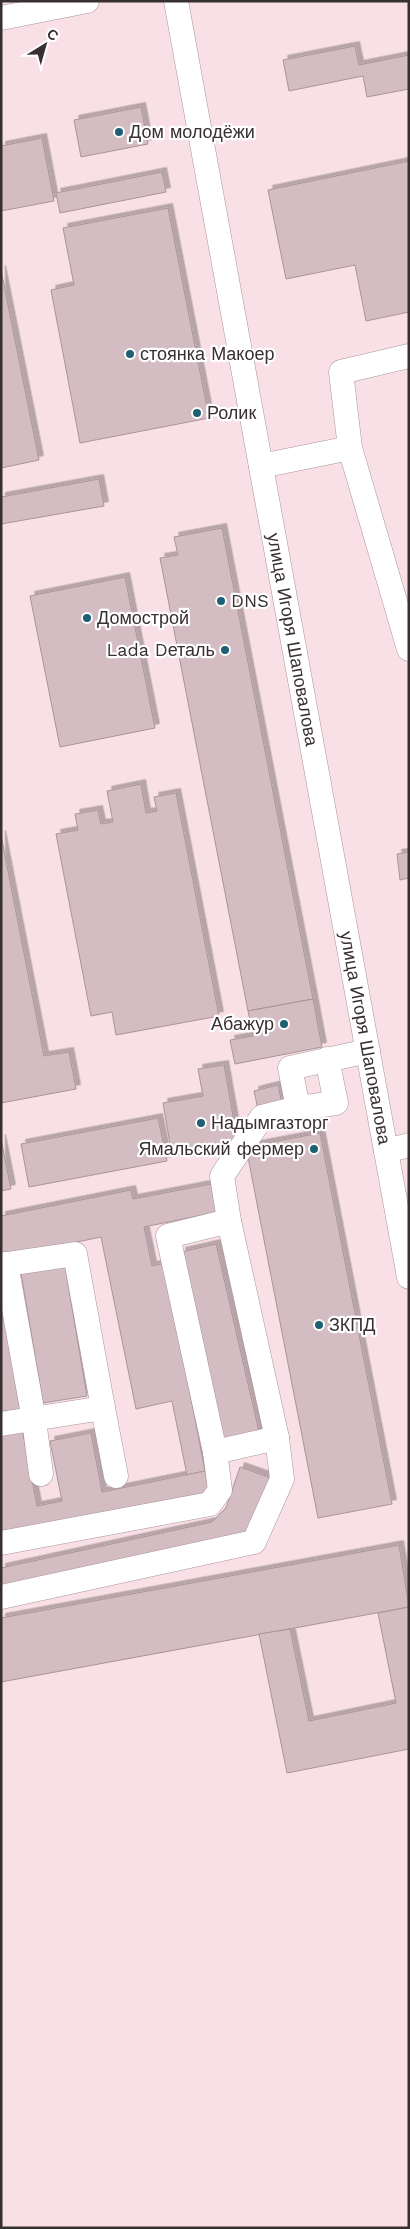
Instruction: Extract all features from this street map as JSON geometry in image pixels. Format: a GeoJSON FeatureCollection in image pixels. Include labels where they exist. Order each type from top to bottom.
{"type":"FeatureCollection","features":[{"type":"Feature","properties":{"kind":"street"},"geometry":{"type":"LineString","coordinates":[[1,18],[41,6],[87,1]]}},
{"type":"Feature","properties":{"kind":"street","name":"улица Игоря Шаповалова"},"geometry":{"type":"LineString","coordinates":[[176,1],[409,1277]]}},
{"type":"Feature","properties":{"kind":"street"},"geometry":{"type":"LineString","coordinates":[[409,356],[340,372],[350,448],[409,649]]}},
{"type":"Feature","properties":{"kind":"street"},"geometry":{"type":"LineString","coordinates":[[261,466],[350,448]]}},
{"type":"Feature","properties":{"kind":"street"},"geometry":{"type":"LineString","coordinates":[[298,1108],[290,1068],[368,1051]]}},
{"type":"Feature","properties":{"kind":"street"},"geometry":{"type":"LineString","coordinates":[[1,1597],[254,1542],[282,1479],[277,1438],[229,1221],[222,1176],[262,1117],[298,1108],[336,1103],[327,1059]]}},
{"type":"Feature","properties":{"kind":"street"},"geometry":{"type":"LineString","coordinates":[[386,1151],[409,1146]]}},
{"type":"Feature","properties":{"kind":"street"},"geometry":{"type":"LineString","coordinates":[[1,1543],[210,1504],[220,1490],[215,1452],[168,1236],[229,1221]]}},
{"type":"Feature","properties":{"kind":"street"},"geometry":{"type":"LineString","coordinates":[[41,1474],[34,1420],[4,1264],[75,1254],[116,1476]]}},
{"type":"Feature","properties":{"kind":"street"},"geometry":{"type":"LineString","coordinates":[[1,1424],[103,1408]]}},
{"type":"Feature","properties":{"kind":"street"},"geometry":{"type":"LineString","coordinates":[[215,1452],[277,1438]]}},
{"type":"Feature","properties":{"kind":"building"},"geometry":{"type":"Polygon","coordinates":[[[355,46],[359,65],[409,55],[409,89],[367,97],[363,76],[289,91],[283,60],[355,46]]]}},
{"type":"Feature","properties":{"kind":"building"},"geometry":{"type":"Polygon","coordinates":[[[141,107],[148,144],[81,157],[74,120],[141,107]]]}},
{"type":"Feature","properties":{"kind":"building"},"geometry":{"type":"Polygon","coordinates":[[[42,138],[54,201],[1,211],[1,146],[42,138]]]}},
{"type":"Feature","properties":{"kind":"building"},"geometry":{"type":"Polygon","coordinates":[[[409,161],[409,312],[366,321],[355,265],[286,279],[268,190],[409,161]]]}},
{"type":"Feature","properties":{"kind":"building"},"geometry":{"type":"Polygon","coordinates":[[[162,172],[166,192],[60,213],[56,193],[162,172]]]}},
{"type":"Feature","properties":{"kind":"building","name":"стоянка Макоер"},"geometry":{"type":"Polygon","coordinates":[[[168,208],[209,418],[80,443],[51,290],[74,285],[63,228],[168,208]]]}},
{"type":"Feature","properties":{"kind":"building"},"geometry":{"type":"Polygon","coordinates":[[[1,270],[39,460],[1,468],[1,270]]]}},
{"type":"Feature","properties":{"kind":"building"},"geometry":{"type":"Polygon","coordinates":[[[99,479],[104,506],[1,524],[1,497],[99,479]]]}},
{"type":"Feature","properties":{"kind":"building"},"geometry":{"type":"Polygon","coordinates":[[[222,528],[313,999],[248,1011],[160,558],[178,555],[174,537],[222,528]]]}},
{"type":"Feature","properties":{"kind":"building"},"geometry":{"type":"Polygon","coordinates":[[[125,577],[155,728],[60,747],[30,596],[125,577]]]}},
{"type":"Feature","properties":{"kind":"building"},"geometry":{"type":"Polygon","coordinates":[[[141,784],[146,813],[157,811],[154,797],[176,793],[219,1016],[116,1035],[112,1012],[91,1016],[56,834],[78,830],[75,814],[98,810],[101,824],[113,822],[107,791],[141,784]]]}},
{"type":"Feature","properties":{"kind":"building"},"geometry":{"type":"Polygon","coordinates":[[[1,835],[44,1056],[69,1052],[76,1089],[1,1103],[1,835]]]}},
{"type":"Feature","properties":{"kind":"building"},"geometry":{"type":"Polygon","coordinates":[[[409,852],[409,878],[400,880],[397,854],[409,852]]]}},
{"type":"Feature","properties":{"kind":"building","name":"Абажур"},"geometry":{"type":"Polygon","coordinates":[[[313,999],[322,1047],[235,1064],[230,1040],[253,1036],[248,1011],[313,999]]]}},
{"type":"Feature","properties":{"kind":"building","name":"Надымгазторг"},"geometry":{"type":"Polygon","coordinates":[[[224,1065],[238,1144],[172,1156],[163,1103],[203,1096],[198,1069],[224,1065]]]}},
{"type":"Feature","properties":{"kind":"building"},"geometry":{"type":"Polygon","coordinates":[[[278,1085],[283,1108],[259,1114],[254,1091],[278,1085]]]}},
{"type":"Feature","properties":{"kind":"building"},"geometry":{"type":"Polygon","coordinates":[[[158,1118],[167,1161],[29,1187],[21,1144],[158,1118]]]}},
{"type":"Feature","properties":{"kind":"building","name":"ЗКПД"},"geometry":{"type":"Polygon","coordinates":[[[320,1133],[392,1504],[318,1518],[246,1147],[320,1133]]]}},
{"type":"Feature","properties":{"kind":"building"},"geometry":{"type":"Polygon","coordinates":[[[1,1139],[11,1189],[1,1191],[1,1139]]]}},
{"type":"Feature","properties":{"kind":"building"},"geometry":{"type":"Polygon","coordinates":[[[211,1184],[217,1212],[144,1227],[152,1266],[165,1263],[205,1471],[187,1475],[172,1401],[136,1409],[101,1237],[1,1258],[1,1216],[131,1190],[133,1199],[211,1184]]]}},
{"type":"Feature","properties":{"kind":"building"},"geometry":{"type":"Polygon","coordinates":[[[216,1244],[260,1436],[225,1444],[181,1252],[216,1244]]]}},
{"type":"Feature","properties":{"kind":"building"},"geometry":{"type":"Polygon","coordinates":[[[65,1266],[87,1396],[43,1403],[21,1273],[65,1266]]]}},
{"type":"Feature","properties":{"kind":"building"},"geometry":{"type":"Polygon","coordinates":[[[1,1297],[20,1409],[1,1412],[1,1297]]]}},
{"type":"Feature","properties":{"kind":"building"},"geometry":{"type":"Polygon","coordinates":[[[22,1429],[37,1506],[62,1501],[50,1441],[91,1433],[102,1492],[205,1471],[209,1492],[1,1533],[1,1434],[22,1429]]]}},
{"type":"Feature","properties":{"kind":"building"},"geometry":{"type":"Polygon","coordinates":[[[240,1467],[271,1478],[245,1541],[1,1594],[1,1568],[212,1522],[226,1508],[240,1467]]]}},
{"type":"Feature","properties":{"kind":"building"},"geometry":{"type":"Polygon","coordinates":[[[399,1545],[409,1607],[1,1682],[1,1618],[399,1545]]]}},
{"type":"Feature","properties":{"kind":"building"},"geometry":{"type":"Polygon","coordinates":[[[409,1607],[409,1749],[287,1773],[259,1634],[290,1629],[309,1721],[396,1703],[378,1613],[409,1607]]]}},
{"type":"Feature","properties":{"kind":"place","name":"Дом молодёжи"},"geometry":{"type":"Point","coordinates":[119,132]}},
{"type":"Feature","properties":{"kind":"place","name":"стоянка Макоер"},"geometry":{"type":"Point","coordinates":[130,354]}},
{"type":"Feature","properties":{"kind":"place","name":"Ролик"},"geometry":{"type":"Point","coordinates":[197,413]}},
{"type":"Feature","properties":{"kind":"place","name":"DNS"},"geometry":{"type":"Point","coordinates":[221,601]}},
{"type":"Feature","properties":{"kind":"place","name":"Домострой"},"geometry":{"type":"Point","coordinates":[87,618]}},
{"type":"Feature","properties":{"kind":"place","name":"Lada Dеталь"},"geometry":{"type":"Point","coordinates":[225,650]}},
{"type":"Feature","properties":{"kind":"place","name":"Абажур"},"geometry":{"type":"Point","coordinates":[284,1024]}},
{"type":"Feature","properties":{"kind":"place","name":"Надымгазторг"},"geometry":{"type":"Point","coordinates":[201,1123]}},
{"type":"Feature","properties":{"kind":"place","name":"Ямальский фермер"},"geometry":{"type":"Point","coordinates":[314,1149]}},
{"type":"Feature","properties":{"kind":"place","name":"ЗКПД"},"geometry":{"type":"Point","coordinates":[319,1325]}}]}
